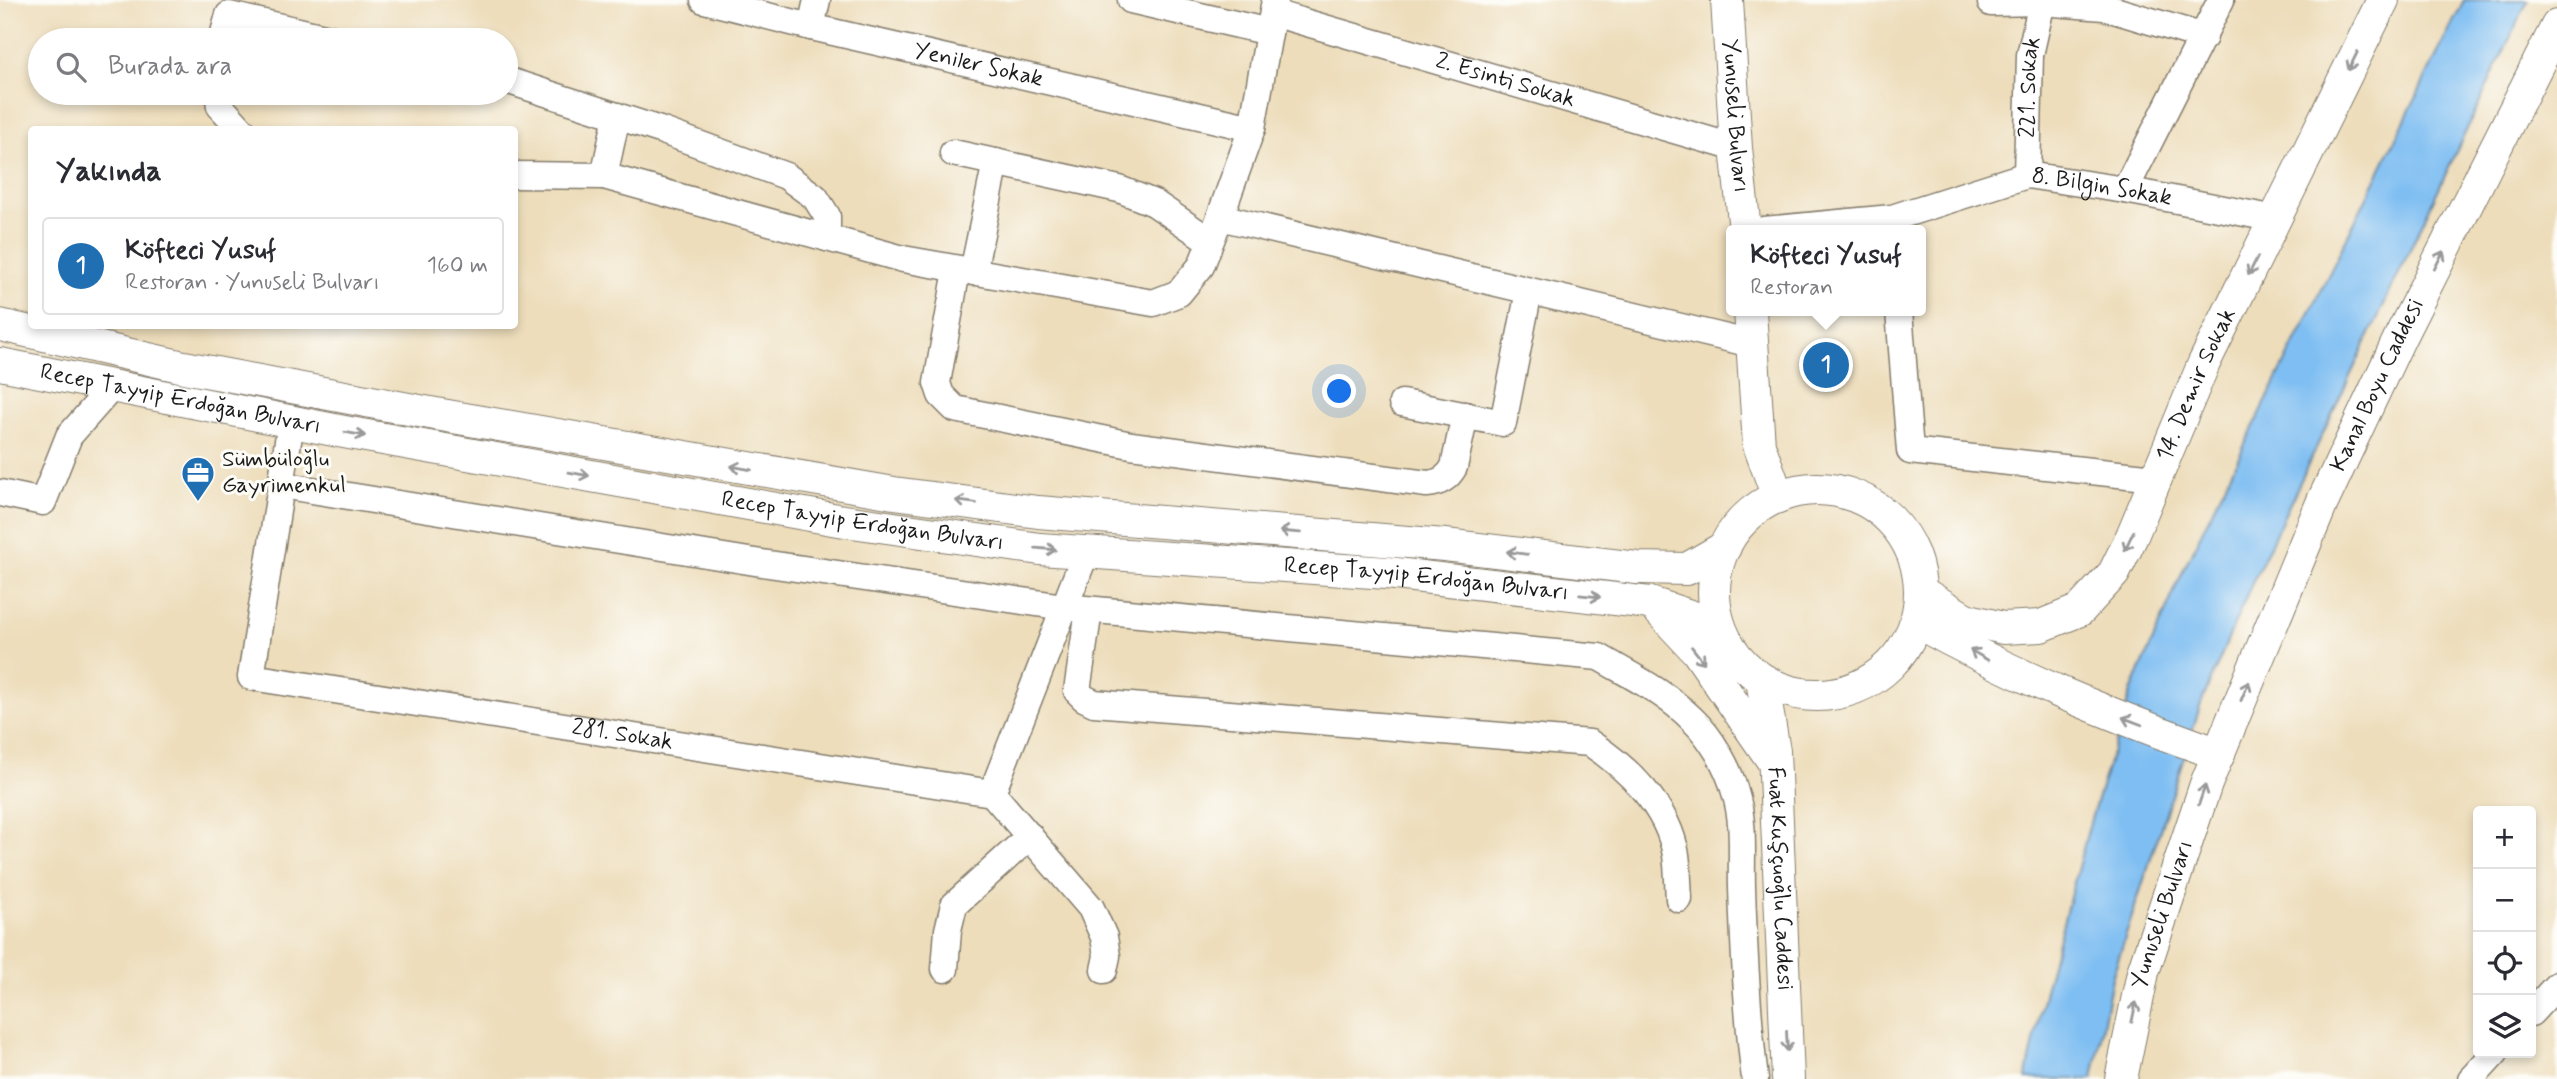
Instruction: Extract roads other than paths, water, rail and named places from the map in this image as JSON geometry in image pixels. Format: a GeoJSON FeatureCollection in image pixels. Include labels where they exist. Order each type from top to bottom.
{"type":"FeatureCollection","features":[{"type":"Feature","properties":{"kind":"main road","name":"Yunuseli Bulvarı"},"geometry":{"type":"LineString","coordinates":[[1727,0],[1736,148],[1744,225]]}},
{"type":"Feature","properties":{"kind":"main road","name":"14. Demir Sokak"},"geometry":{"type":"LineString","coordinates":[[1919,607],[2003,628],[2040,626],[2080,610],[2114,572],[2132,536],[2204,363],[2383,0]]}},
{"type":"Feature","properties":{"kind":"main road","name":"Kanal Boyu Caddesi"},"geometry":{"type":"LineString","coordinates":[[2207,750],[2407,324],[2557,26]]}},
{"type":"Feature","properties":{"kind":"main road"},"geometry":{"type":"LineString","coordinates":[[1750,316],[1759,445],[1778,498]]}},
{"type":"Feature","properties":{"kind":"main road","name":"Recep Tayyip Erdoğan Bulvarı"},"geometry":{"type":"LineString","coordinates":[[0,325],[225,375],[745,469],[907,495],[1038,512],[1445,544],[1637,568],[1687,569],[1725,547]]}},
{"type":"Feature","properties":{"kind":"main road","name":"Recep Tayyip Erdoğan Bulvarı"},"geometry":{"type":"LineString","coordinates":[[0,364],[291,422],[838,520],[1040,548],[1387,573],[1653,603],[1699,619],[1725,639]]}},
{"type":"Feature","properties":{"kind":"main road"},"geometry":{"type":"LineString","coordinates":[[1831,490],[1852,495],[1887,517],[1912,551],[1918,571],[1919,607],[1909,639],[1889,666],[1856,688],[1834,694],[1811,695],[1776,687],[1762,680],[1737,657],[1725,639],[1718,620],[1714,595],[1717,570],[1725,547],[1735,530],[1754,511],[1778,498],[1804,491],[1831,490]]}},
{"type":"Feature","properties":{"kind":"main road"},"geometry":{"type":"LineString","coordinates":[[1653,603],[1697,651],[1775,763]]}},
{"type":"Feature","properties":{"kind":"main road"},"geometry":{"type":"LineString","coordinates":[[1919,607],[1994,664],[2207,750]]}},
{"type":"Feature","properties":{"kind":"main road","name":"Fuat Kuşçuoğlu Caddesi"},"geometry":{"type":"LineString","coordinates":[[1762,680],[1775,763],[1788,1079]]}},
{"type":"Feature","properties":{"kind":"main road","name":"Yunuseli Bulvarı"},"geometry":{"type":"LineString","coordinates":[[2121,1079],[2143,972],[2206,783],[2207,750]]}},
{"type":"Feature","properties":{"kind":"street","name":"Yeniler Sokak"},"geometry":{"type":"LineString","coordinates":[[704,0],[1252,128]]}},
{"type":"Feature","properties":{"kind":"street"},"geometry":{"type":"LineString","coordinates":[[811,27],[817,0]]}},
{"type":"Feature","properties":{"kind":"street","name":"2. Esinti Sokak"},"geometry":{"type":"LineString","coordinates":[[1131,0],[1272,15],[1736,148]]}},
{"type":"Feature","properties":{"kind":"street"},"geometry":{"type":"LineString","coordinates":[[2125,190],[2221,0]]}},
{"type":"Feature","properties":{"kind":"street"},"geometry":{"type":"LineString","coordinates":[[1992,3],[2042,2],[2104,7],[2204,37]]}},
{"type":"Feature","properties":{"kind":"street","name":"221. Sokak"},"geometry":{"type":"LineString","coordinates":[[2027,175],[2031,54],[2042,2]]}},
{"type":"Feature","properties":{"kind":"street"},"geometry":{"type":"LineString","coordinates":[[225,28],[229,15],[285,28]]}},
{"type":"Feature","properties":{"kind":"street"},"geometry":{"type":"LineString","coordinates":[[518,175],[604,176],[903,259],[1153,303],[1179,293],[1201,266],[1252,128],[1272,15]]}},
{"type":"Feature","properties":{"kind":"street"},"geometry":{"type":"LineString","coordinates":[[518,84],[786,176],[815,197],[827,216],[827,238]]}},
{"type":"Feature","properties":{"kind":"street"},"geometry":{"type":"LineString","coordinates":[[220,105],[238,126]]}},
{"type":"Feature","properties":{"kind":"street"},"geometry":{"type":"LineString","coordinates":[[604,176],[617,116]]}},
{"type":"Feature","properties":{"kind":"street"},"geometry":{"type":"LineString","coordinates":[[953,153],[1119,189],[1215,229],[1530,291],[1752,344]]}},
{"type":"Feature","properties":{"kind":"street"},"geometry":{"type":"LineString","coordinates":[[996,162],[937,383],[941,395],[955,409],[1131,444],[1427,484],[1436,483],[1450,474],[1454,467],[1465,415]]}},
{"type":"Feature","properties":{"kind":"street","name":"8. Bilgin Sokak"},"geometry":{"type":"LineString","coordinates":[[1872,225],[1893,224],[2027,175],[2125,190],[2276,219]]}},
{"type":"Feature","properties":{"kind":"street"},"geometry":{"type":"LineString","coordinates":[[1402,404],[1503,422],[1530,291]]}},
{"type":"Feature","properties":{"kind":"street"},"geometry":{"type":"LineString","coordinates":[[1899,316],[1910,451],[2155,478]]}},
{"type":"Feature","properties":{"kind":"street"},"geometry":{"type":"LineString","coordinates":[[0,493],[43,502],[69,436],[112,387]]}},
{"type":"Feature","properties":{"kind":"street","name":"281. Sokak"},"geometry":{"type":"LineString","coordinates":[[291,422],[251,677],[992,793]]}},
{"type":"Feature","properties":{"kind":"street"},"geometry":{"type":"LineString","coordinates":[[281,485],[823,572],[1077,608],[1599,657],[1666,696],[1693,720],[1717,752],[1735,789],[1743,824],[1743,899],[1749,1029],[1755,1079]]}},
{"type":"Feature","properties":{"kind":"street"},"geometry":{"type":"LineString","coordinates":[[1086,552],[1077,608],[1077,691],[1094,703],[1590,743],[1636,781],[1660,814],[1675,852],[1679,899]]}},
{"type":"Feature","properties":{"kind":"street"},"geometry":{"type":"LineString","coordinates":[[1077,608],[992,793],[1091,908],[1104,937],[1107,956],[1104,970]]}},
{"type":"Feature","properties":{"kind":"street"},"geometry":{"type":"LineString","coordinates":[[945,969],[948,930],[954,905],[1030,836]]}},
{"type":"Feature","properties":{"kind":"street"},"geometry":{"type":"LineString","coordinates":[[2536,1008],[2557,985]]}},
{"type":"Feature","properties":{"kind":"street"},"geometry":{"type":"LineString","coordinates":[[2471,1079],[2490,1058]]}},
{"type":"Feature","properties":{"kind":"water"},"geometry":{"type":"Polygon","coordinates":[[[2464,0],[2528,0],[2248,592],[2201,704],[2112,978],[2093,1079],[2026,1079],[2045,990],[2091,819],[2132,689],[2186,564],[2464,0]]]}},
{"type":"Feature","properties":{"kind":"place","name":"Köfteci Yusuf"},"geometry":{"type":"Point","coordinates":[1826,365]}},
{"type":"Feature","properties":{"kind":"place","name":"Sümbüloğlu Gayrimenkul"},"geometry":{"type":"Point","coordinates":[198,503]}}]}
